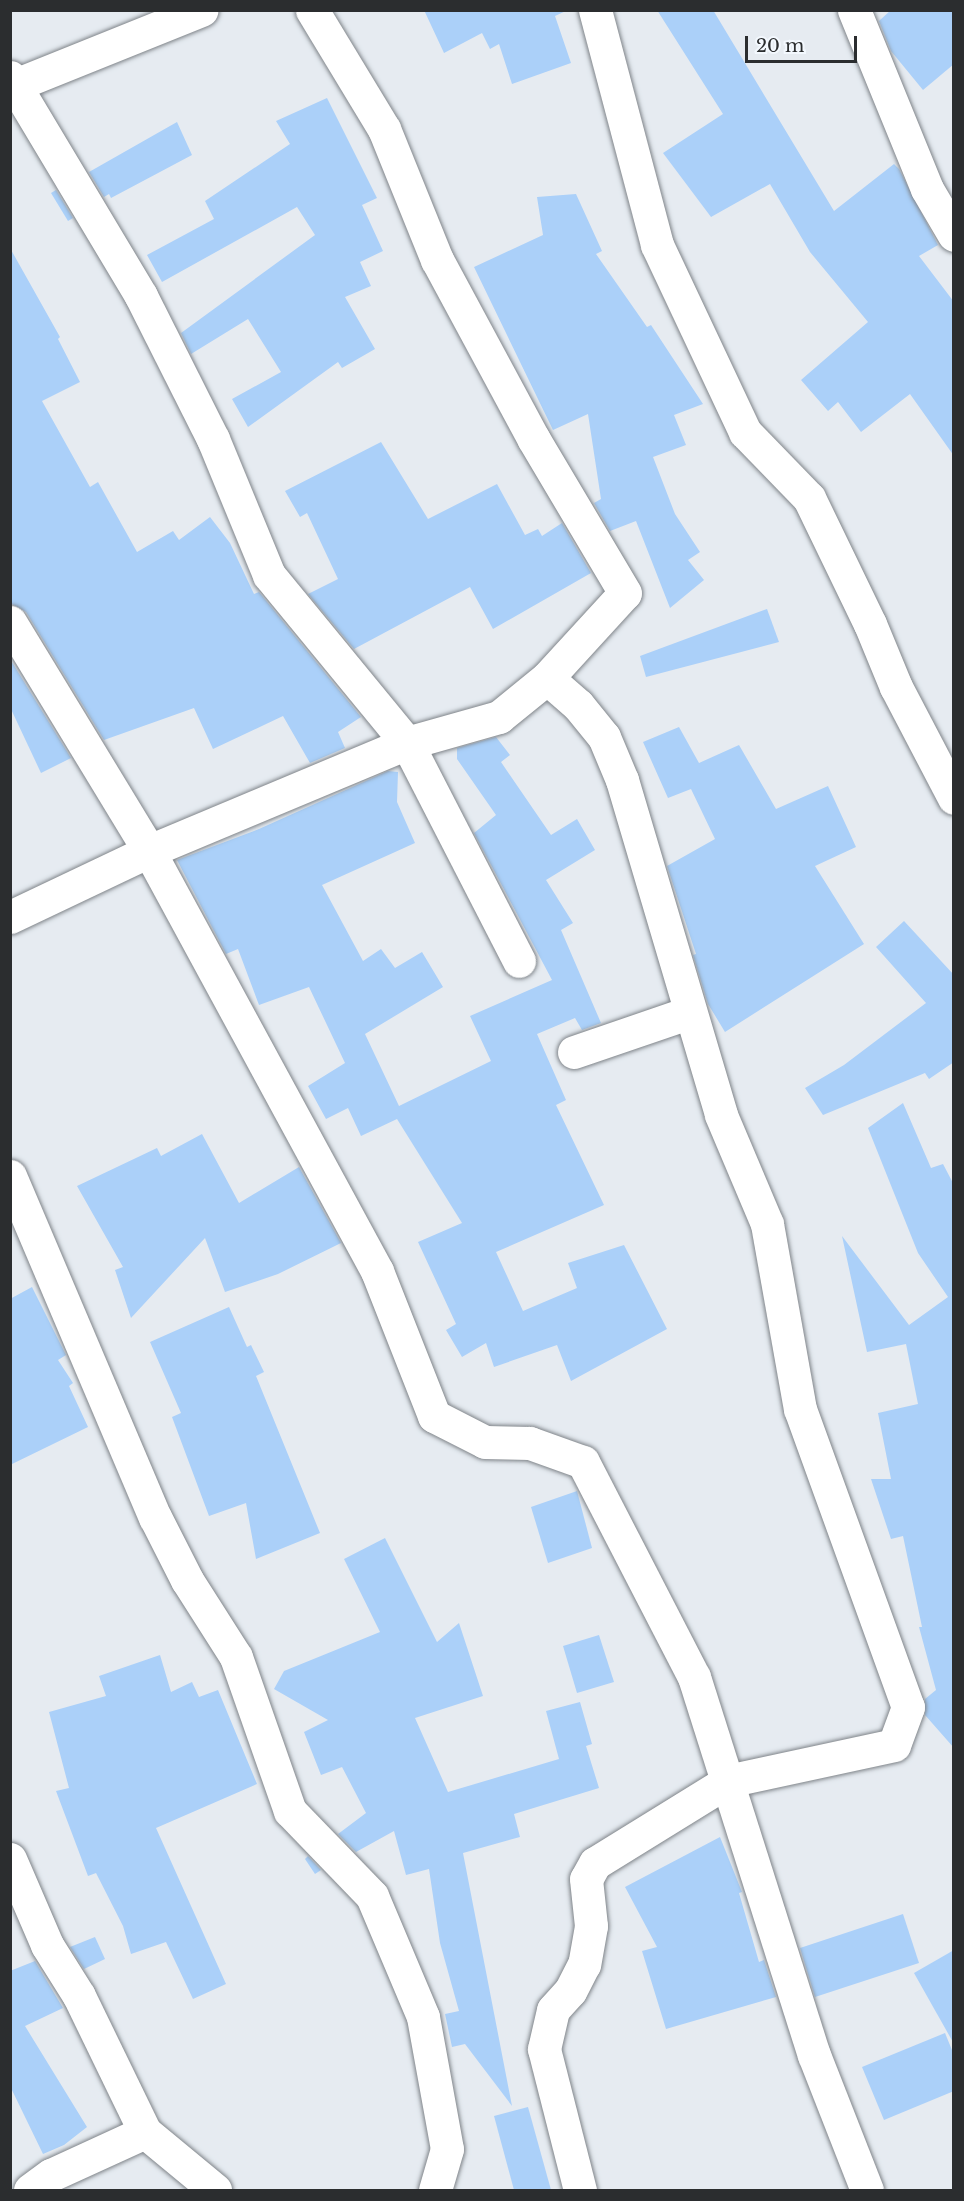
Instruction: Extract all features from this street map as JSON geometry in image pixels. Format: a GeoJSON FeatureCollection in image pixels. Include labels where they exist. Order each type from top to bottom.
{"type":"FeatureCollection","features":[{"type":"Feature","properties":{"kind":"street"},"geometry":{"type":"LineString","coordinates":[[202,10],[13,81],[141,296],[213,439],[269,575],[407,743],[519,961]]}},
{"type":"Feature","properties":{"kind":"street"},"geometry":{"type":"LineString","coordinates":[[10,917],[149,851],[407,743],[500,717],[547,678],[625,593],[533,438],[436,260],[384,129],[312,10]]}},
{"type":"Feature","properties":{"kind":"street"},"geometry":{"type":"LineString","coordinates":[[595,10],[657,245],[745,432],[809,498],[870,624],[896,687],[954,798]]}},
{"type":"Feature","properties":{"kind":"street"},"geometry":{"type":"LineString","coordinates":[[854,10],[927,189],[954,235]]}},
{"type":"Feature","properties":{"kind":"street"},"geometry":{"type":"LineString","coordinates":[[10,622],[149,851],[377,1271],[434,1416],[485,1442],[530,1443],[583,1462],[694,1677],[729,1781],[814,2055],[867,2190]]}},
{"type":"Feature","properties":{"kind":"street"},"geometry":{"type":"LineString","coordinates":[[547,678],[578,705],[608,748],[622,780],[688,1013],[721,1115],[767,1224],[800,1409],[908,1707],[894,1745],[729,1781],[595,1863],[586,1879],[591,1926],[584,1964],[570,1991],[553,2010],[544,2049],[580,2190]]}},
{"type":"Feature","properties":{"kind":"street"},"geometry":{"type":"LineString","coordinates":[[574,1052],[688,1013]]}},
{"type":"Feature","properties":{"kind":"street"},"geometry":{"type":"LineString","coordinates":[[10,1176],[155,1517],[187,1580],[236,1657],[290,1811],[372,1896],[423,2017],[447,2149],[435,2190]]}},
{"type":"Feature","properties":{"kind":"street"},"geometry":{"type":"LineString","coordinates":[[10,1858],[47,1945],[79,1996],[145,2132],[215,2190]]}},
{"type":"Feature","properties":{"kind":"street"},"geometry":{"type":"LineString","coordinates":[[30,2190],[51,2175],[145,2132]]}},
{"type":"Feature","properties":{"kind":"building"},"geometry":{"type":"Polygon","coordinates":[[[424,10],[568,10],[555,16],[571,63],[512,84],[499,44],[490,49],[482,33],[444,53],[424,10]]]}},
{"type":"Feature","properties":{"kind":"building"},"geometry":{"type":"Polygon","coordinates":[[[657,10],[713,10],[834,211],[894,164],[899,169],[938,245],[919,256],[954,302],[954,456],[910,394],[861,432],[838,402],[828,411],[801,380],[868,322],[810,252],[770,184],[711,217],[663,153],[723,114],[657,10]]]}},
{"type":"Feature","properties":{"kind":"building"},"geometry":{"type":"Polygon","coordinates":[[[891,10],[954,10],[954,64],[923,90],[891,51],[879,21],[891,10]]]}},
{"type":"Feature","properties":{"kind":"building"},"geometry":{"type":"Polygon","coordinates":[[[327,98],[377,198],[362,205],[383,251],[360,262],[371,286],[345,297],[375,349],[342,368],[338,362],[248,427],[232,399],[281,372],[248,319],[191,354],[181,333],[315,235],[297,207],[162,282],[147,255],[214,219],[205,201],[290,144],[276,121],[327,98]]]}},
{"type":"Feature","properties":{"kind":"building"},"geometry":{"type":"Polygon","coordinates":[[[177,122],[192,155],[111,198],[109,194],[104,197],[89,172],[177,122]]]}},
{"type":"Feature","properties":{"kind":"building"},"geometry":{"type":"Polygon","coordinates":[[[56,190],[73,218],[68,221],[51,193],[56,190]]]}},
{"type":"Feature","properties":{"kind":"building"},"geometry":{"type":"Polygon","coordinates":[[[576,194],[602,251],[596,254],[647,327],[651,325],[703,404],[674,415],[686,445],[653,457],[675,514],[700,552],[688,560],[704,580],[670,608],[636,521],[610,531],[594,503],[601,499],[588,414],[553,430],[474,267],[543,235],[537,197],[576,194]]]}},
{"type":"Feature","properties":{"kind":"building"},"geometry":{"type":"Polygon","coordinates":[[[10,248],[60,337],[58,339],[80,382],[42,401],[90,487],[98,482],[137,552],[173,531],[179,540],[210,517],[230,543],[254,594],[259,592],[361,717],[338,732],[345,748],[310,763],[283,716],[213,749],[194,708],[104,740],[26,612],[10,603],[10,248]]]}},
{"type":"Feature","properties":{"kind":"building"},"geometry":{"type":"Polygon","coordinates":[[[381,442],[428,519],[497,484],[525,535],[538,529],[542,536],[562,523],[591,573],[493,629],[470,587],[354,649],[308,594],[338,579],[307,513],[300,517],[285,491],[381,442]]]}},
{"type":"Feature","properties":{"kind":"building"},"geometry":{"type":"Polygon","coordinates":[[[767,609],[779,642],[646,677],[640,656],[767,609]]]}},
{"type":"Feature","properties":{"kind":"building"},"geometry":{"type":"Polygon","coordinates":[[[10,659],[71,758],[41,773],[10,707],[10,659]]]}},
{"type":"Feature","properties":{"kind":"building"},"geometry":{"type":"Polygon","coordinates":[[[679,727],[699,763],[739,745],[776,809],[828,786],[856,847],[815,866],[864,944],[725,1032],[708,1004],[693,955],[696,954],[667,866],[715,839],[691,789],[668,798],[643,742],[679,727]]]}},
{"type":"Feature","properties":{"kind":"building"},"geometry":{"type":"Polygon","coordinates":[[[496,737],[510,755],[501,762],[551,835],[577,819],[595,850],[546,880],[573,923],[561,930],[601,1023],[582,1030],[575,1018],[537,1034],[566,1100],[556,1105],[604,1205],[496,1252],[523,1311],[577,1288],[568,1263],[624,1245],[667,1329],[571,1381],[557,1345],[494,1367],[486,1343],[462,1357],[446,1330],[456,1324],[418,1242],[462,1223],[397,1119],[361,1136],[348,1108],[326,1119],[308,1086],[345,1063],[309,987],[259,1005],[238,949],[226,954],[177,860],[259,829],[388,771],[398,772],[397,802],[415,843],[322,885],[363,961],[381,949],[395,968],[422,952],[443,987],[365,1034],[399,1106],[491,1061],[470,1016],[552,980],[474,833],[496,815],[457,759],[457,748],[496,737]]]}},
{"type":"Feature","properties":{"kind":"building"},"geometry":{"type":"Polygon","coordinates":[[[904,921],[954,975],[954,1062],[929,1079],[925,1073],[823,1115],[805,1088],[844,1065],[926,1003],[876,947],[904,921]]]}},
{"type":"Feature","properties":{"kind":"building"},"geometry":{"type":"Polygon","coordinates":[[[903,1103],[931,1168],[943,1164],[954,1185],[954,1748],[925,1715],[925,1699],[936,1690],[919,1627],[922,1627],[903,1536],[891,1539],[871,1479],[891,1479],[878,1413],[918,1404],[906,1344],[867,1352],[842,1236],[909,1325],[948,1297],[918,1253],[868,1128],[903,1103]]]}},
{"type":"Feature","properties":{"kind":"building"},"geometry":{"type":"Polygon","coordinates":[[[202,1134],[239,1203],[299,1167],[341,1243],[278,1274],[225,1292],[205,1238],[131,1318],[115,1270],[123,1267],[77,1186],[157,1148],[161,1156],[202,1134]]]}},
{"type":"Feature","properties":{"kind":"building"},"geometry":{"type":"Polygon","coordinates":[[[32,1287],[66,1355],[58,1360],[73,1383],[69,1386],[88,1427],[10,1465],[10,1299],[32,1287]]]}},
{"type":"Feature","properties":{"kind":"building"},"geometry":{"type":"Polygon","coordinates":[[[229,1307],[247,1347],[251,1345],[264,1372],[256,1376],[320,1533],[256,1559],[246,1503],[209,1516],[172,1417],[181,1413],[150,1342],[229,1307]]]}},
{"type":"Feature","properties":{"kind":"building"},"geometry":{"type":"Polygon","coordinates":[[[577,1491],[592,1548],[548,1563],[531,1507],[577,1491]]]}},
{"type":"Feature","properties":{"kind":"building"},"geometry":{"type":"Polygon","coordinates":[[[385,1538],[437,1642],[459,1623],[483,1696],[415,1718],[448,1792],[559,1759],[546,1711],[580,1702],[592,1744],[586,1746],[599,1788],[514,1814],[520,1837],[463,1853],[512,2106],[465,2044],[452,2047],[445,2014],[459,2011],[440,1943],[429,1869],[406,1875],[394,1831],[356,1852],[338,1834],[366,1813],[342,1767],[321,1775],[304,1732],[328,1720],[274,1689],[284,1671],[380,1632],[344,1559],[385,1538]]]}},
{"type":"Feature","properties":{"kind":"building"},"geometry":{"type":"Polygon","coordinates":[[[599,1635],[614,1682],[577,1693],[563,1646],[599,1635]]]}},
{"type":"Feature","properties":{"kind":"building"},"geometry":{"type":"Polygon","coordinates":[[[160,1655],[171,1692],[192,1682],[199,1697],[218,1690],[257,1784],[156,1828],[226,1984],[193,1999],[166,1942],[131,1954],[123,1926],[96,1873],[88,1876],[56,1791],[69,1788],[49,1712],[106,1696],[99,1676],[160,1655]]]}},
{"type":"Feature","properties":{"kind":"building"},"geometry":{"type":"Polygon","coordinates":[[[720,1837],[742,1892],[739,1893],[759,1962],[764,1960],[776,1997],[666,2029],[642,1951],[657,1947],[625,1887],[720,1837]]]}},
{"type":"Feature","properties":{"kind":"building"},"geometry":{"type":"Polygon","coordinates":[[[308,1856],[321,1870],[315,1874],[305,1859],[308,1856]]]}},
{"type":"Feature","properties":{"kind":"building"},"geometry":{"type":"Polygon","coordinates":[[[903,1914],[919,1963],[815,1997],[800,1948],[903,1914]]]}},
{"type":"Feature","properties":{"kind":"building"},"geometry":{"type":"Polygon","coordinates":[[[95,1937],[105,1959],[84,1969],[70,1947],[95,1937]]]}},
{"type":"Feature","properties":{"kind":"building"},"geometry":{"type":"Polygon","coordinates":[[[954,1950],[954,2044],[914,1973],[954,1950]]]}},
{"type":"Feature","properties":{"kind":"building"},"geometry":{"type":"Polygon","coordinates":[[[35,1961],[63,2008],[25,2026],[87,2127],[64,2145],[43,2154],[10,2086],[10,1971],[35,1961]]]}},
{"type":"Feature","properties":{"kind":"building"},"geometry":{"type":"Polygon","coordinates":[[[945,2033],[954,2055],[954,2091],[884,2120],[862,2067],[945,2033]]]}},
{"type":"Feature","properties":{"kind":"building"},"geometry":{"type":"Polygon","coordinates":[[[528,2107],[551,2190],[514,2190],[494,2116],[528,2107]]]}}]}
